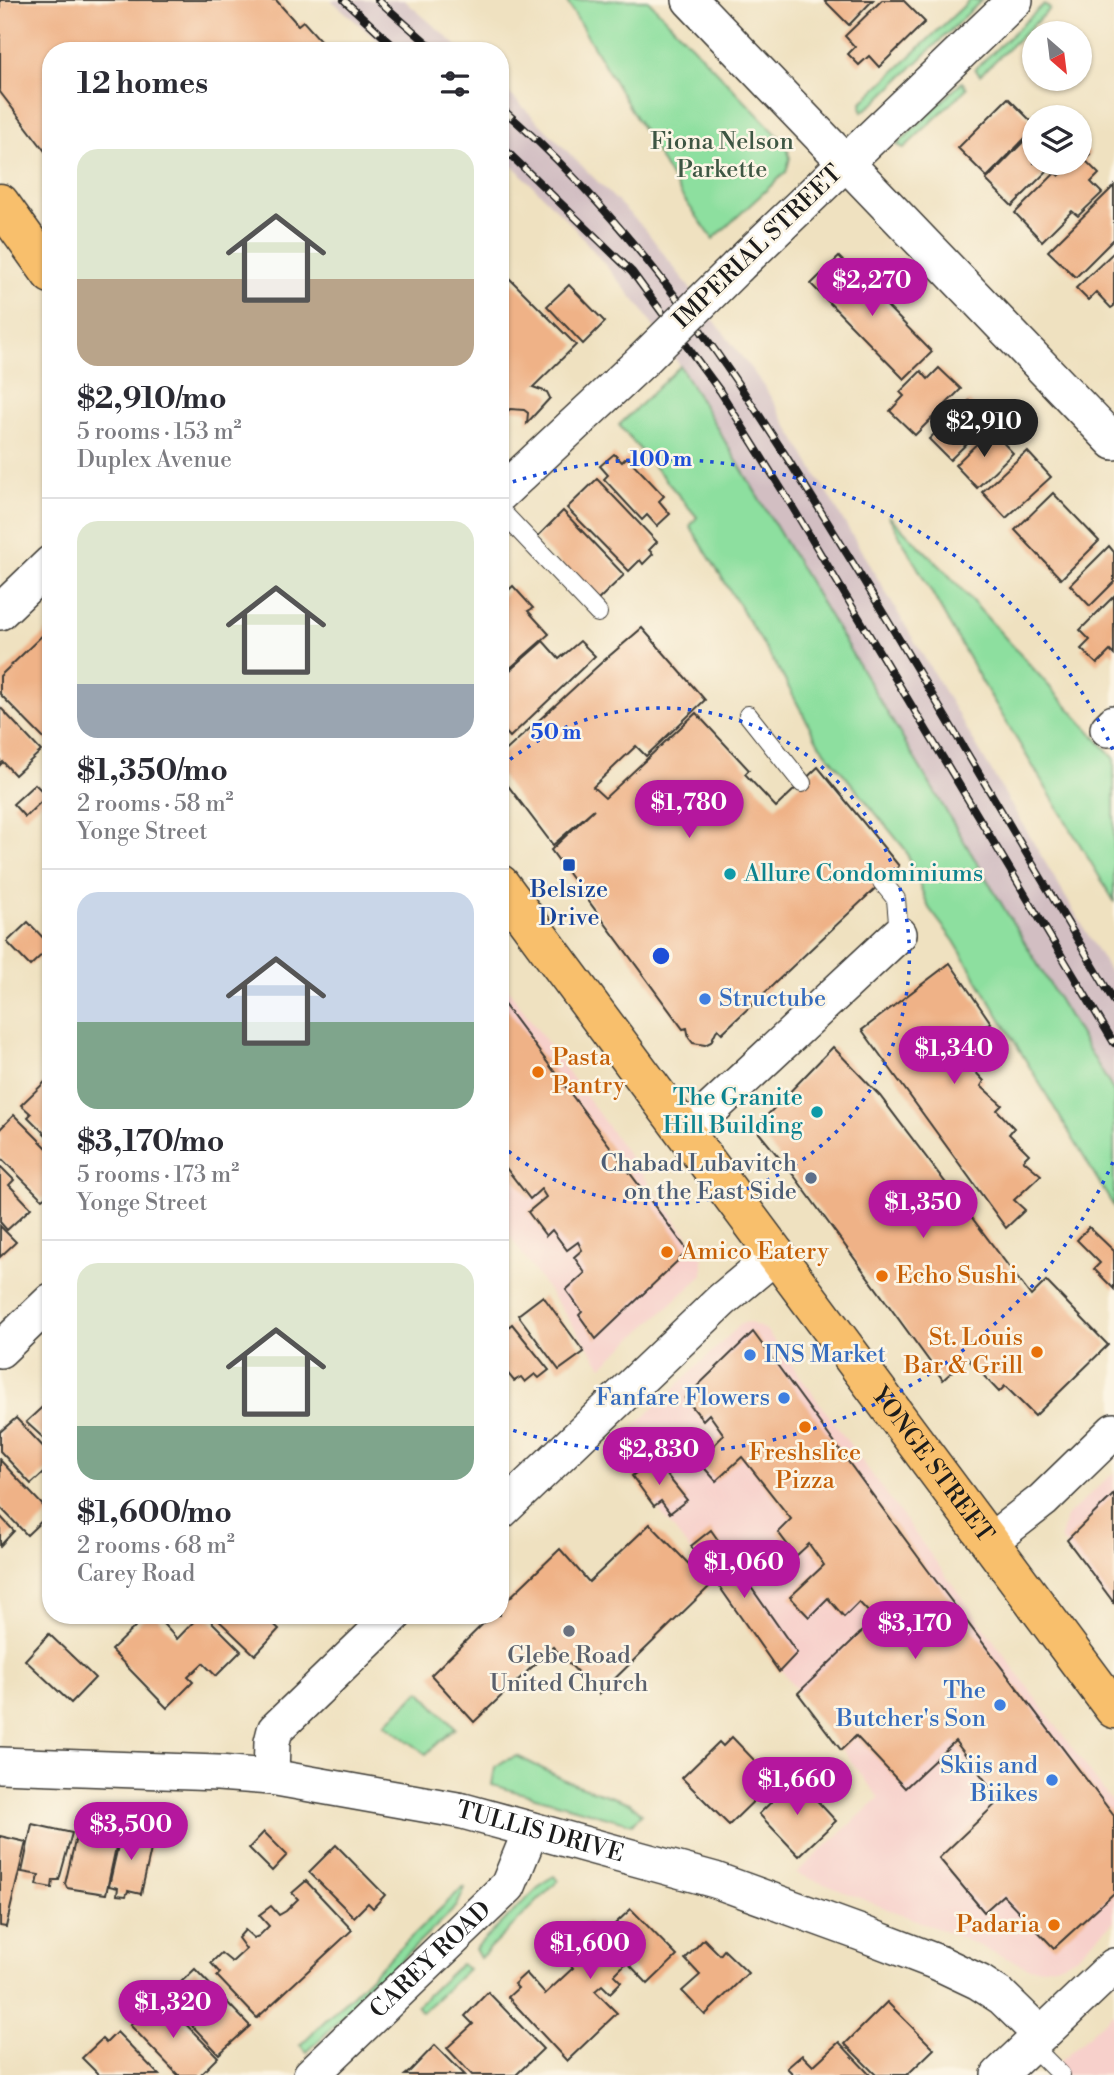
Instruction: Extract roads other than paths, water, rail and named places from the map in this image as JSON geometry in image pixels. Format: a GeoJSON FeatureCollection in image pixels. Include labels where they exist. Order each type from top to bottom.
{"type":"FeatureCollection","features":[{"type":"Feature","properties":{"kind":"main road"},"geometry":{"type":"LineString","coordinates":[[0,203],[42,261]]}},
{"type":"Feature","properties":{"kind":"main road","name":"YONGE STREET"},"geometry":{"type":"LineString","coordinates":[[509,896],[1114,1709]]}},
{"type":"Feature","properties":{"kind":"street"},"geometry":{"type":"LineString","coordinates":[[690,0],[1114,442]]}},
{"type":"Feature","properties":{"kind":"street","name":"IMPERIAL STREET"},"geometry":{"type":"LineString","coordinates":[[509,486],[642,361],[1015,0]]}},
{"type":"Feature","properties":{"kind":"street"},"geometry":{"type":"LineString","coordinates":[[0,612],[42,572]]}},
{"type":"Feature","properties":{"kind":"street"},"geometry":{"type":"LineString","coordinates":[[687,1132],[899,934]]}},
{"type":"Feature","properties":{"kind":"street"},"geometry":{"type":"LineString","coordinates":[[509,1503],[722,1300],[777,1254]]}},
{"type":"Feature","properties":{"kind":"street"},"geometry":{"type":"LineString","coordinates":[[0,1350],[42,1310]]}},
{"type":"Feature","properties":{"kind":"street"},"geometry":{"type":"LineString","coordinates":[[989,1542],[1043,1500],[1114,1431]]}},
{"type":"Feature","properties":{"kind":"street"},"geometry":{"type":"LineString","coordinates":[[271,1777],[275,1730],[385,1624]]}},
{"type":"Feature","properties":{"kind":"street","name":"TULLIS DRIVE"},"geometry":{"type":"LineString","coordinates":[[0,1765],[271,1777],[463,1811],[715,1880],[939,1963],[1003,1997],[1036,2040]]}},
{"type":"Feature","properties":{"kind":"street","name":"CAREY ROAD"},"geometry":{"type":"LineString","coordinates":[[311,2075],[508,1886],[531,1830]]}},
{"type":"Feature","properties":{"kind":"street"},"geometry":{"type":"LineString","coordinates":[[999,2075],[1114,1966]]}},
{"type":"Feature","properties":{"kind":"lane"},"geometry":{"type":"LineString","coordinates":[[509,519],[598,613]]}},
{"type":"Feature","properties":{"kind":"lane"},"geometry":{"type":"LineString","coordinates":[[748,715],[802,783]]}},
{"type":"Feature","properties":{"kind":"lane"},"geometry":{"type":"LineString","coordinates":[[882,882],[896,900],[899,934]]}},
{"type":"Feature","properties":{"kind":"lane"},"geometry":{"type":"LineString","coordinates":[[1036,2040],[1061,2075]]}},
{"type":"Feature","properties":{"kind":"railway"},"geometry":{"type":"LineString","coordinates":[[344,0],[389,42]]}},
{"type":"Feature","properties":{"kind":"railway"},"geometry":{"type":"LineString","coordinates":[[378,0],[426,42]]}},
{"type":"Feature","properties":{"kind":"railway"},"geometry":{"type":"LineString","coordinates":[[509,115],[555,158],[606,212],[654,269],[742,389],[862,578],[1114,1001]]}},
{"type":"Feature","properties":{"kind":"railway"},"geometry":{"type":"LineString","coordinates":[[509,154],[632,272],[720,391],[1114,1043]]}},
{"type":"Feature","properties":{"kind":"place","name":"Belsize Drive"},"geometry":{"type":"Point","coordinates":[569,865]}},
{"type":"Feature","properties":{"kind":"place","name":"Allure Condominiums"},"geometry":{"type":"Point","coordinates":[730,874]}},
{"type":"Feature","properties":{"kind":"place","name":"Structube"},"geometry":{"type":"Point","coordinates":[705,999]}},
{"type":"Feature","properties":{"kind":"place","name":"Pasta Pantry"},"geometry":{"type":"Point","coordinates":[538,1072]}},
{"type":"Feature","properties":{"kind":"place","name":"The Granite Hill Building"},"geometry":{"type":"Point","coordinates":[817,1112]}},
{"type":"Feature","properties":{"kind":"place","name":"Chabad Lubavitch on the East Side"},"geometry":{"type":"Point","coordinates":[811,1178]}},
{"type":"Feature","properties":{"kind":"place","name":"Amico Eatery"},"geometry":{"type":"Point","coordinates":[667,1252]}},
{"type":"Feature","properties":{"kind":"place","name":"Echo Sushi"},"geometry":{"type":"Point","coordinates":[882,1276]}},
{"type":"Feature","properties":{"kind":"place","name":"St. Louis Bar & Grill"},"geometry":{"type":"Point","coordinates":[1037,1352]}},
{"type":"Feature","properties":{"kind":"place","name":"INS Market"},"geometry":{"type":"Point","coordinates":[750,1355]}},
{"type":"Feature","properties":{"kind":"place","name":"Fanfare Flowers"},"geometry":{"type":"Point","coordinates":[784,1398]}},
{"type":"Feature","properties":{"kind":"place","name":"Freshslice Pizza"},"geometry":{"type":"Point","coordinates":[805,1427]}},
{"type":"Feature","properties":{"kind":"place","name":"Glebe Road United Church"},"geometry":{"type":"Point","coordinates":[569,1631]}},
{"type":"Feature","properties":{"kind":"place","name":"The Butcher's Son"},"geometry":{"type":"Point","coordinates":[1000,1705]}},
{"type":"Feature","properties":{"kind":"place","name":"Skiis and Biikes"},"geometry":{"type":"Point","coordinates":[1052,1780]}},
{"type":"Feature","properties":{"kind":"place","name":"Padaria"},"geometry":{"type":"Point","coordinates":[1054,1925]}},
{"type":"Feature","properties":{"kind":"park label","name":"Fiona Nelson Parkette"},"geometry":{"type":"Point","coordinates":[722,156]}}]}
